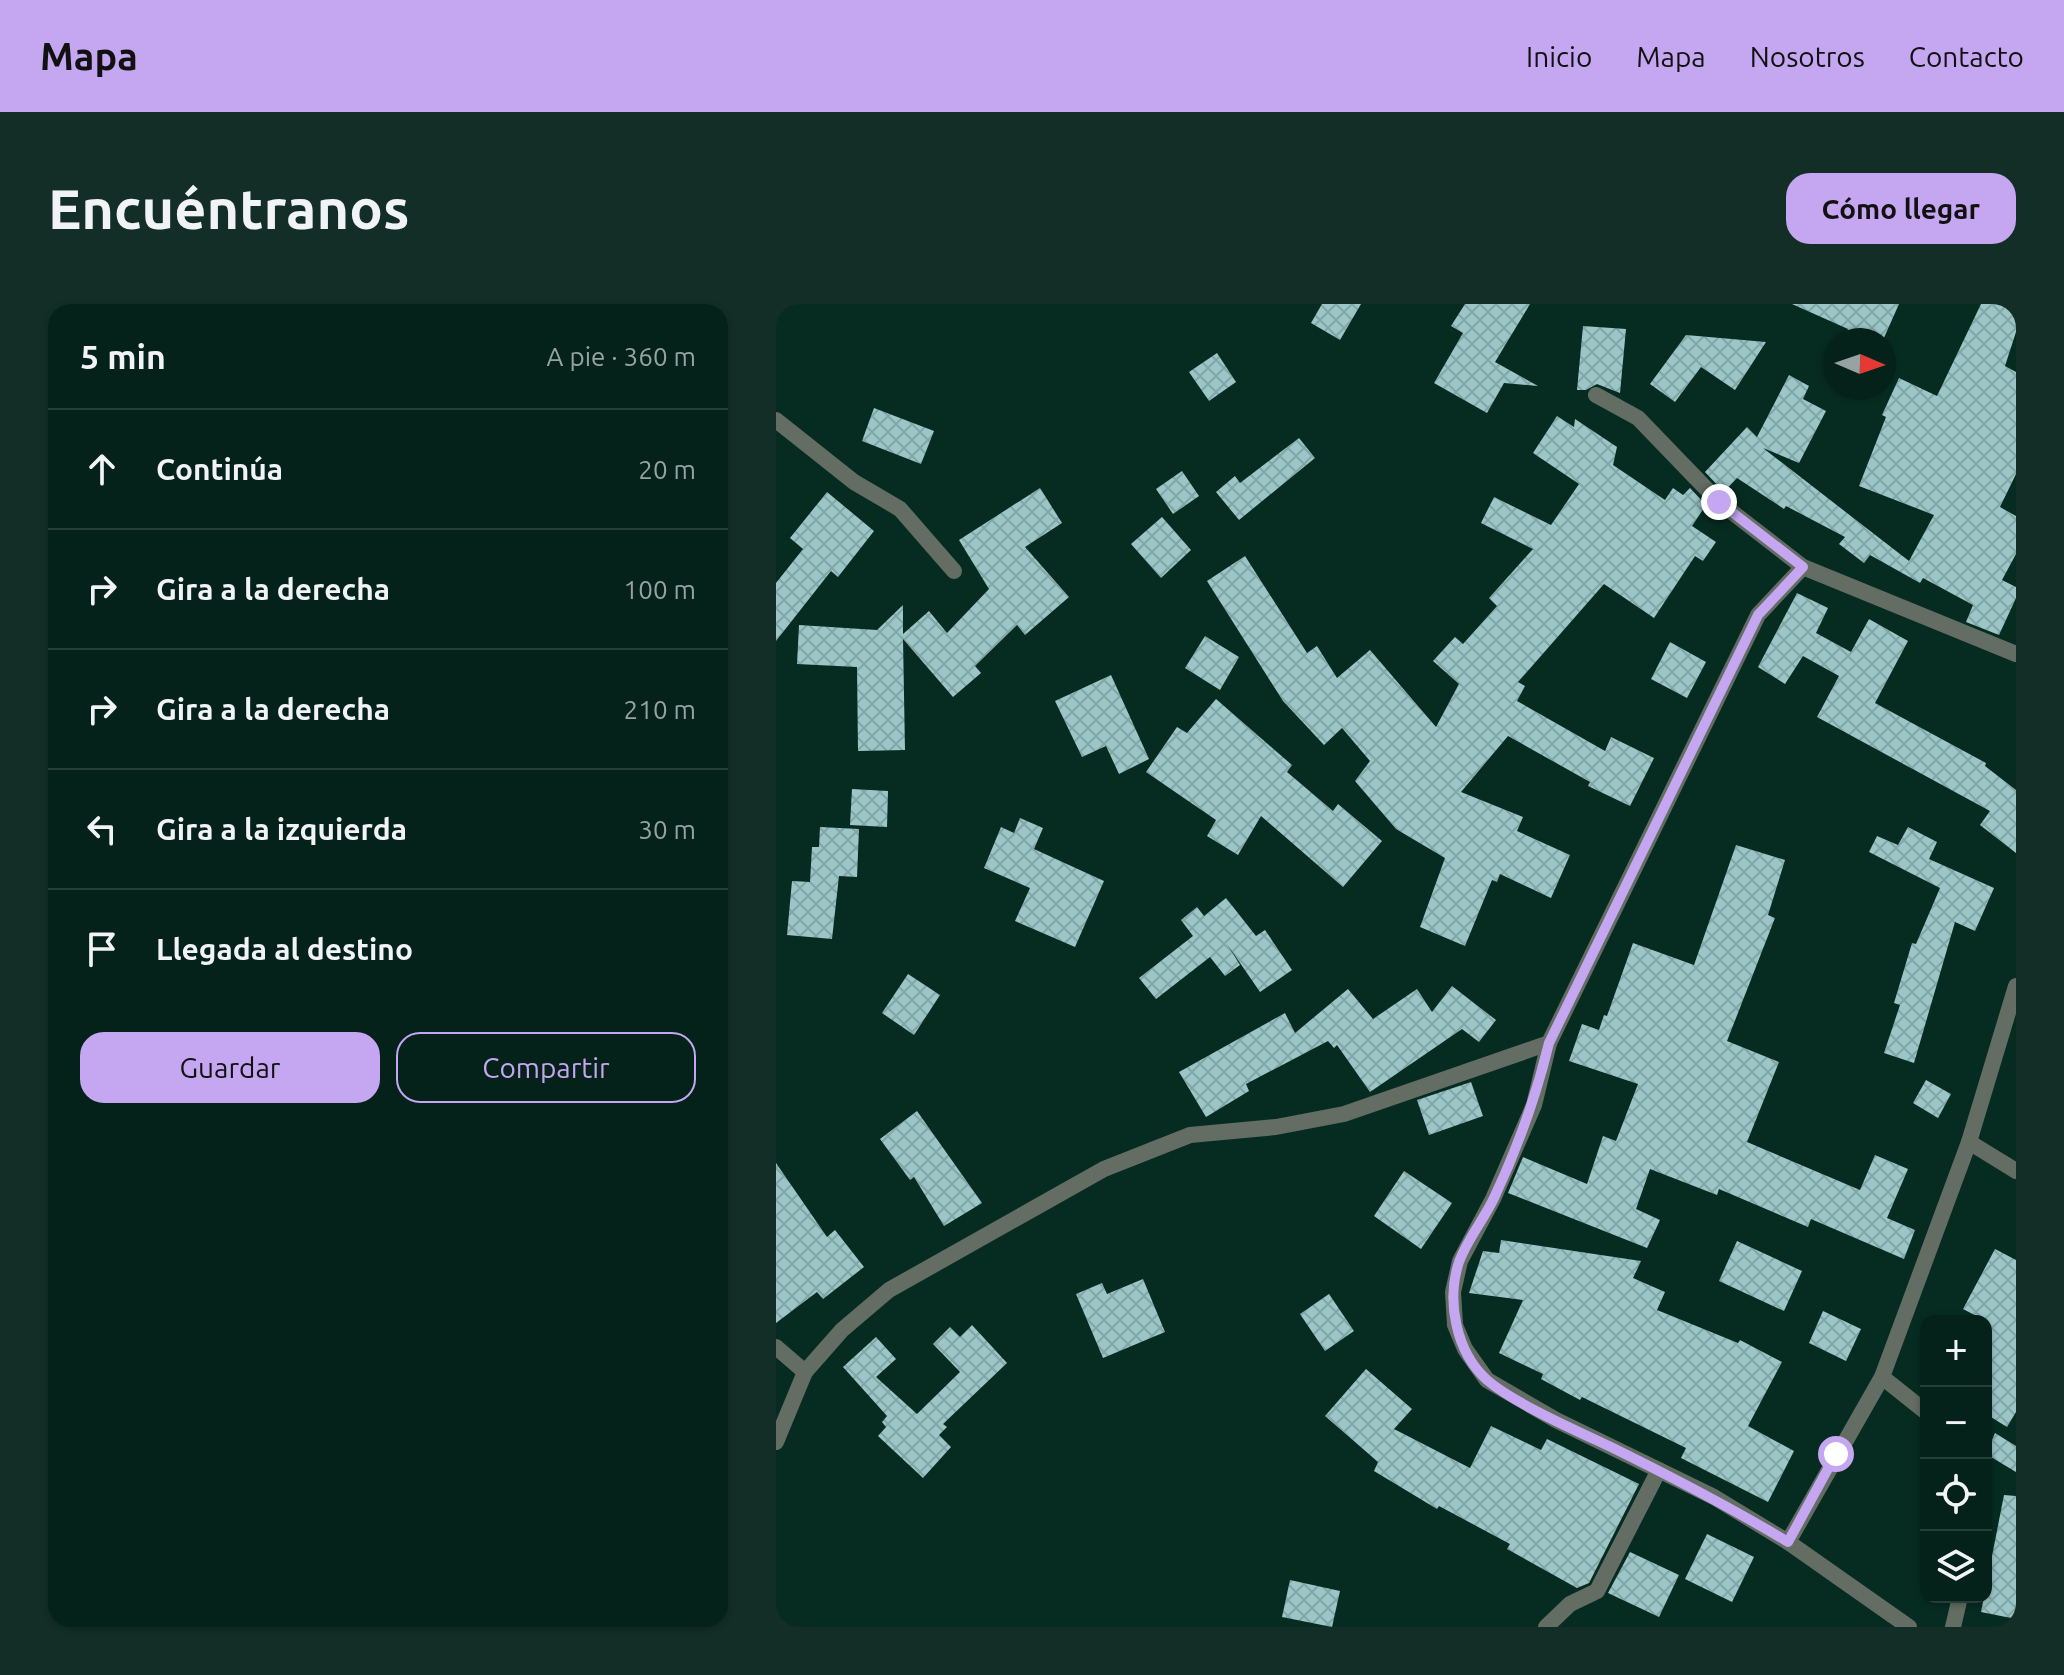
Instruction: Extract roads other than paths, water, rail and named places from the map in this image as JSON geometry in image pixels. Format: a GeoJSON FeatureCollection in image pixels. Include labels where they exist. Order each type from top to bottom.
{"type":"FeatureCollection","features":[{"type":"Feature","properties":{"kind":"street"},"geometry":{"type":"LineString","coordinates":[[1596,395],[1638,418],[1719,502],[1803,567],[2016,654]]}},
{"type":"Feature","properties":{"kind":"street"},"geometry":{"type":"LineString","coordinates":[[776,420],[854,482],[900,509],[954,571]]}},
{"type":"Feature","properties":{"kind":"street"},"geometry":{"type":"LineString","coordinates":[[1803,567],[1758,615],[1549,1043],[1534,1105],[1493,1199],[1460,1261],[1453,1292],[1455,1325],[1465,1349],[1487,1380],[1556,1420],[1714,1497],[1788,1542],[1909,1627]]}},
{"type":"Feature","properties":{"kind":"street"},"geometry":{"type":"LineString","coordinates":[[1788,1542],[1882,1377],[1969,1142],[2016,986]]}},
{"type":"Feature","properties":{"kind":"street"},"geometry":{"type":"LineString","coordinates":[[776,1442],[805,1372],[842,1330],[889,1290],[1104,1169],[1190,1135],[1276,1127],[1344,1114],[1549,1043]]}},
{"type":"Feature","properties":{"kind":"street"},"geometry":{"type":"LineString","coordinates":[[1969,1142],[2016,1171]]}},
{"type":"Feature","properties":{"kind":"street"},"geometry":{"type":"LineString","coordinates":[[776,1347],[805,1372]]}},
{"type":"Feature","properties":{"kind":"street"},"geometry":{"type":"LineString","coordinates":[[1882,1377],[1920,1407]]}},
{"type":"Feature","properties":{"kind":"street"},"geometry":{"type":"LineString","coordinates":[[1546,1627],[1570,1604],[1597,1591],[1659,1470]]}},
{"type":"Feature","properties":{"kind":"street"},"geometry":{"type":"LineString","coordinates":[[1953,1627],[1959,1603]]}}]}
